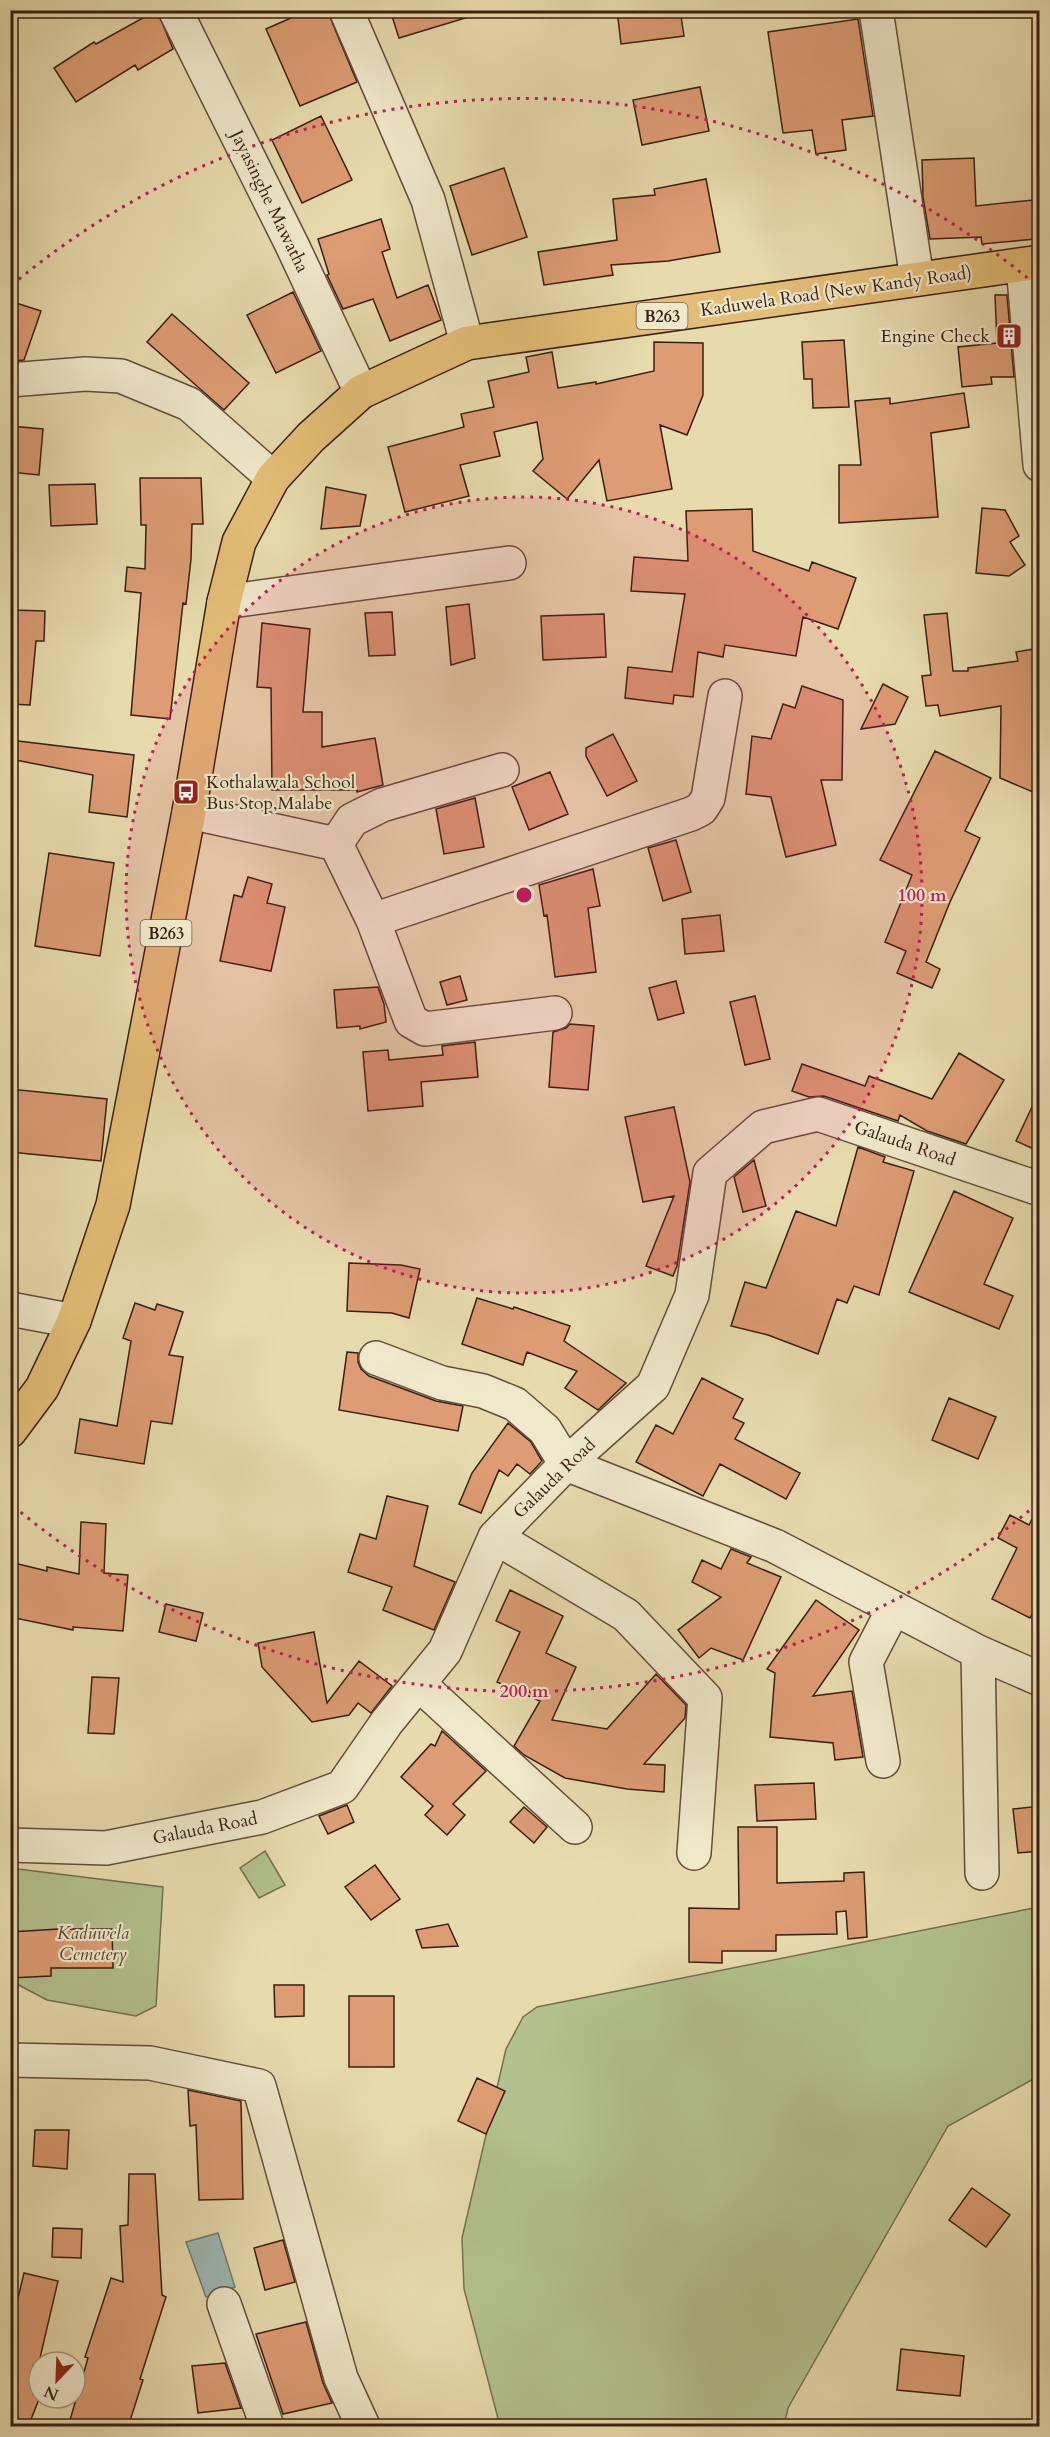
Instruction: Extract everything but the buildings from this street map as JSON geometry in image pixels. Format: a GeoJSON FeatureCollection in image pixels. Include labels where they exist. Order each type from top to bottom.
{"type":"FeatureCollection","features":[{"type":"Feature","properties":{"kind":"main road","name":"Kaduwela Road (New Kandy Road)"},"geometry":{"type":"LineString","coordinates":[[10,1431],[42,1388],[74,1321],[113,1205],[189,812],[224,602],[239,542],[273,478],[311,437],[361,392],[467,344],[1031,263]]}},
{"type":"Feature","properties":{"kind":"street","name":"Jayasinghe Mawatha"},"geometry":{"type":"LineString","coordinates":[[175,10],[292,245],[361,392]]}},
{"type":"Feature","properties":{"kind":"street"},"geometry":{"type":"LineString","coordinates":[[346,10],[428,200],[467,344]]}},
{"type":"Feature","properties":{"kind":"street"},"geometry":{"type":"LineString","coordinates":[[876,10],[917,279]]}},
{"type":"Feature","properties":{"kind":"street"},"geometry":{"type":"LineString","coordinates":[[1031,263],[1040,465]]}},
{"type":"Feature","properties":{"kind":"street"},"geometry":{"type":"LineString","coordinates":[[10,380],[85,374],[121,376],[189,404],[273,478]]}},
{"type":"Feature","properties":{"kind":"street"},"geometry":{"type":"LineString","coordinates":[[224,602],[509,563]]}},
{"type":"Feature","properties":{"kind":"street"},"geometry":{"type":"LineString","coordinates":[[373,920],[701,809],[708,798],[725,696]]}},
{"type":"Feature","properties":{"kind":"street"},"geometry":{"type":"LineString","coordinates":[[336,844],[352,820],[382,805],[502,770]]}},
{"type":"Feature","properties":{"kind":"street"},"geometry":{"type":"LineString","coordinates":[[189,812],[336,844]]}},
{"type":"Feature","properties":{"kind":"street"},"geometry":{"type":"LineString","coordinates":[[336,844],[373,920],[411,1021],[425,1029],[555,1013]]}},
{"type":"Feature","properties":{"kind":"street","name":"Galauda Road"},"geometry":{"type":"LineString","coordinates":[[10,1845],[106,1848],[262,1817],[342,1787],[387,1722],[446,1651],[495,1537],[566,1464],[653,1386],[692,1295],[710,1173],[763,1127],[818,1114],[1040,1189]]}},
{"type":"Feature","properties":{"kind":"street"},"geometry":{"type":"LineString","coordinates":[[10,1309],[74,1321]]}},
{"type":"Feature","properties":{"kind":"street"},"geometry":{"type":"LineString","coordinates":[[376,1358],[442,1383],[483,1391],[515,1404],[545,1430],[566,1464],[775,1546],[978,1652],[1040,1679]]}},
{"type":"Feature","properties":{"kind":"street"},"geometry":{"type":"LineString","coordinates":[[495,1537],[626,1616],[705,1698],[694,1853]]}},
{"type":"Feature","properties":{"kind":"street"},"geometry":{"type":"LineString","coordinates":[[883,1761],[866,1662],[894,1608]]}},
{"type":"Feature","properties":{"kind":"street"},"geometry":{"type":"LineString","coordinates":[[978,1652],[982,1873]]}},
{"type":"Feature","properties":{"kind":"street"},"geometry":{"type":"LineString","coordinates":[[419,1684],[575,1827]]}},
{"type":"Feature","properties":{"kind":"street"},"geometry":{"type":"LineString","coordinates":[[10,2060],[150,2063],[259,2086],[341,2378],[363,2427]]}},
{"type":"Feature","properties":{"kind":"street"},"geometry":{"type":"LineString","coordinates":[[224,2304],[267,2427]]}},
{"type":"Feature","properties":{"kind":"green space"},"geometry":{"type":"Polygon","coordinates":[[[265,1851],[285,1885],[259,1898],[240,1868],[265,1851]]]}},
{"type":"Feature","properties":{"kind":"green space","name":"Kaduwela Cemetery"},"geometry":{"type":"Polygon","coordinates":[[[10,1868],[163,1887],[156,2006],[136,2016],[47,2000],[11,1981],[10,1868]]]}},
{"type":"Feature","properties":{"kind":"green space"},"geometry":{"type":"Polygon","coordinates":[[[1039,1907],[1039,2076],[948,2126],[788,2408],[784,2426],[500,2426],[464,2289],[462,2238],[506,2049],[523,2017],[537,2007],[1039,1907]]]}},
{"type":"Feature","properties":{"kind":"water"},"geometry":{"type":"Polygon","coordinates":[[[218,2233],[235,2287],[206,2297],[186,2242],[218,2233]]]}},
{"type":"Feature","properties":{"kind":"place","name":"Engine Check"},"geometry":{"type":"Point","coordinates":[1009,336]}},
{"type":"Feature","properties":{"kind":"place","name":"Kothalawala School Bus Stop,Malabe"},"geometry":{"type":"Point","coordinates":[186,792]}}]}
